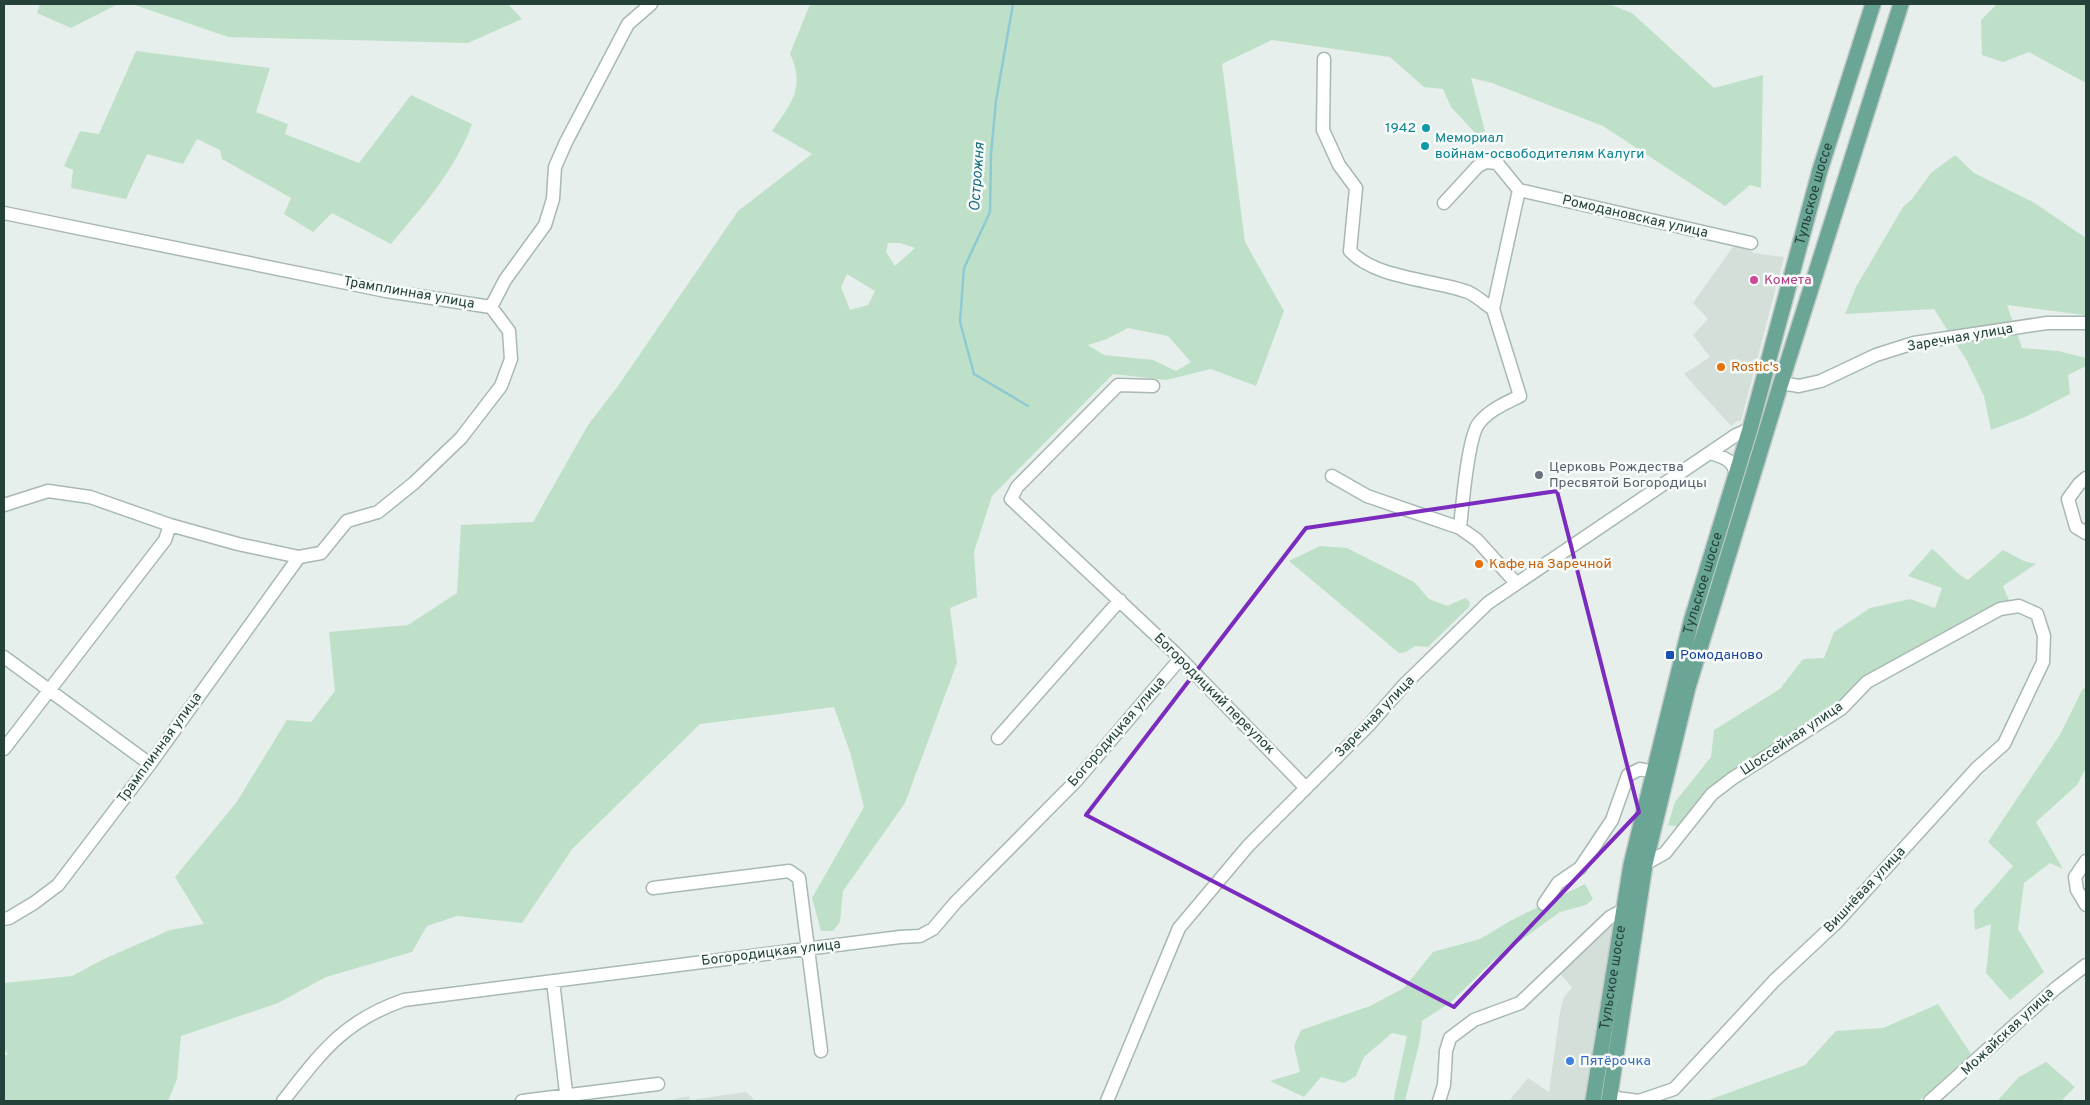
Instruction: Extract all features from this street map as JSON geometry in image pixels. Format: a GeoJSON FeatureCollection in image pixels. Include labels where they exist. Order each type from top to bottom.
{"type":"FeatureCollection","features":[{"type":"Feature","properties":{"kind":"main road","name":"Тульское шоссе"},"geometry":{"type":"LineString","coordinates":[[1594,1101],[1631,864],[1691,622],[1750,429],[1820,170],[1873,4]]}},
{"type":"Feature","properties":{"kind":"main road","name":"Тульское шоссе"},"geometry":{"type":"LineString","coordinates":[[1609,1099],[1645,864],[1688,687],[1781,382],[1869,110],[1901,4]]}},
{"type":"Feature","properties":{"kind":"street"},"geometry":{"type":"LineString","coordinates":[[491,307],[505,280],[544,224],[553,199],[555,167],[566,142],[610,62],[628,24],[651,4]]}},
{"type":"Feature","properties":{"kind":"street"},"geometry":{"type":"LineString","coordinates":[[1324,58],[1323,130],[1339,165],[1356,188],[1350,251],[1360,261],[1377,268],[1469,293],[1493,309]]}},
{"type":"Feature","properties":{"kind":"street"},"geometry":{"type":"LineString","coordinates":[[1444,203],[1478,166],[1486,162],[1497,163],[1519,190],[1493,309],[1520,396],[1495,409],[1477,424],[1468,461],[1460,528]]}},
{"type":"Feature","properties":{"kind":"street","name":"Ромодановская улица"},"geometry":{"type":"LineString","coordinates":[[1519,190],[1751,243]]}},
{"type":"Feature","properties":{"kind":"street","name":"Трамплинная улица"},"geometry":{"type":"LineString","coordinates":[[4,214],[386,291],[491,307],[509,331],[511,359],[501,386],[461,438],[414,483],[378,512],[347,521],[321,553],[299,558],[150,764],[58,885],[34,904],[4,919]]}},
{"type":"Feature","properties":{"kind":"street","name":"Заречная улица"},"geometry":{"type":"LineString","coordinates":[[1781,382],[1799,386],[1821,381],[1876,355],[1914,344],[2047,323],[2086,323]]}},
{"type":"Feature","properties":{"kind":"street","name":"Богородицкий переулок"},"geometry":{"type":"LineString","coordinates":[[1153,386],[1118,385],[1017,487],[1010,499],[1180,658],[1306,788]]}},
{"type":"Feature","properties":{"kind":"street","name":"Заречная улица"},"geometry":{"type":"LineString","coordinates":[[1107,1101],[1179,928],[1248,846],[1405,684],[1488,603],[1736,435],[1750,429]]}},
{"type":"Feature","properties":{"kind":"street"},"geometry":{"type":"LineString","coordinates":[[1711,453],[1730,461],[1735,466],[1736,476]]}},
{"type":"Feature","properties":{"kind":"street"},"geometry":{"type":"LineString","coordinates":[[1332,476],[1367,496],[1460,528],[1477,540],[1516,583]]}},
{"type":"Feature","properties":{"kind":"street"},"geometry":{"type":"LineString","coordinates":[[2086,478],[2079,484],[2068,500],[2076,526],[2086,533]]}},
{"type":"Feature","properties":{"kind":"street"},"geometry":{"type":"LineString","coordinates":[[4,505],[48,491],[90,497],[170,525],[299,558]]}},
{"type":"Feature","properties":{"kind":"street"},"geometry":{"type":"LineString","coordinates":[[4,749],[165,540],[170,525]]}},
{"type":"Feature","properties":{"kind":"street"},"geometry":{"type":"LineString","coordinates":[[998,738],[1120,600]]}},
{"type":"Feature","properties":{"kind":"street","name":"Шоссейная улица"},"geometry":{"type":"LineString","coordinates":[[1645,864],[1665,853],[1712,794],[1733,778],[1840,709],[1867,682],[2000,609],[2019,606],[2036,614]]}},
{"type":"Feature","properties":{"kind":"street","name":"Вишнёвая улица"},"geometry":{"type":"LineString","coordinates":[[1609,1099],[1639,1100],[1674,1089],[1774,981],[1837,922],[1977,768],[2004,744],[2043,662],[2044,636],[2036,614]]}},
{"type":"Feature","properties":{"kind":"street"},"geometry":{"type":"LineString","coordinates":[[4,657],[150,764]]}},
{"type":"Feature","properties":{"kind":"street","name":"Богородицкая улица"},"geometry":{"type":"LineString","coordinates":[[283,1101],[339,1034],[378,1008],[404,1000],[808,948],[920,936],[933,929],[955,904],[1076,781],[1180,658]]}},
{"type":"Feature","properties":{"kind":"street"},"geometry":{"type":"LineString","coordinates":[[1544,904],[1558,883],[1580,868],[1612,820],[1628,775],[1640,769],[1654,772]]}},
{"type":"Feature","properties":{"kind":"street"},"geometry":{"type":"LineString","coordinates":[[2086,861],[2075,877],[2077,890],[2086,905]]}},
{"type":"Feature","properties":{"kind":"street"},"geometry":{"type":"LineString","coordinates":[[653,888],[789,871],[799,878],[821,1051]]}},
{"type":"Feature","properties":{"kind":"street"},"geometry":{"type":"LineString","coordinates":[[1439,1101],[1444,1085],[1446,1051],[1450,1038],[1474,1020],[1520,1003],[1610,917],[1623,910]]}},
{"type":"Feature","properties":{"kind":"street","name":"Можайская улица"},"geometry":{"type":"LineString","coordinates":[[1930,1101],[2056,988],[2086,965]]}},
{"type":"Feature","properties":{"kind":"street"},"geometry":{"type":"LineString","coordinates":[[553,981],[566,1098]]}},
{"type":"Feature","properties":{"kind":"street"},"geometry":{"type":"LineString","coordinates":[[522,1101],[566,1098],[658,1084]]}},
{"type":"Feature","properties":{"kind":"highlighted area"},"geometry":{"type":"Polygon","coordinates":[[[1557,491],[1639,812],[1454,1007],[1086,815],[1306,528],[1557,491]]]}},
{"type":"Feature","properties":{"kind":"shaded area"},"geometry":{"type":"Polygon","coordinates":[[[1735,244],[1754,253],[1784,257],[1741,421],[1737,421],[1731,426],[1684,374],[1710,357],[1693,335],[1708,319],[1693,303],[1735,244]]]}},
{"type":"Feature","properties":{"kind":"shaded area"},"geometry":{"type":"Polygon","coordinates":[[[1614,916],[1589,1101],[1509,1101],[1528,1078],[1549,1092],[1560,1012],[1564,997],[1572,987],[1557,971],[1614,916]]]}},
{"type":"Feature","properties":{"kind":"shaded area"},"geometry":{"type":"Polygon","coordinates":[[[746,1092],[756,1101],[672,1101],[689,1096],[690,1100],[746,1092]]]}},
{"type":"Feature","properties":{"kind":"green space"},"geometry":{"type":"Polygon","coordinates":[[[40,4],[118,4],[71,28],[37,13],[40,4]]]}},
{"type":"Feature","properties":{"kind":"green space"},"geometry":{"type":"Polygon","coordinates":[[[132,4],[508,4],[522,19],[468,43],[228,37],[132,4]]]}},
{"type":"Feature","properties":{"kind":"green space"},"geometry":{"type":"Polygon","coordinates":[[[810,4],[1609,4],[1632,13],[1714,88],[1763,75],[1761,188],[1750,185],[1725,206],[1603,126],[1492,83],[1471,78],[1485,131],[1477,135],[1451,107],[1443,89],[1424,87],[1390,57],[1272,40],[1222,64],[1245,242],[1284,311],[1256,386],[1211,369],[1166,380],[1113,374],[992,496],[974,552],[977,597],[950,608],[957,663],[905,803],[843,891],[840,922],[833,931],[821,931],[812,898],[864,807],[850,752],[834,707],[700,724],[573,848],[522,923],[457,916],[427,926],[412,952],[326,977],[278,1003],[181,1036],[177,1079],[168,1101],[4,1101],[4,1056],[8,1054],[4,1049],[4,983],[72,976],[104,959],[170,930],[204,924],[175,877],[236,803],[287,720],[311,722],[335,691],[329,632],[408,625],[457,593],[461,525],[533,522],[588,425],[618,386],[738,211],[812,154],[772,131],[794,95],[797,76],[790,54],[810,4]],[[888,243],[886,252],[895,266],[915,248],[900,243],[888,243]],[[847,274],[841,287],[850,310],[868,305],[875,291],[847,274]],[[1128,328],[1107,339],[1088,345],[1104,355],[1153,360],[1176,371],[1191,362],[1168,336],[1128,328]]]}},
{"type":"Feature","properties":{"kind":"green space"},"geometry":{"type":"Polygon","coordinates":[[[1997,4],[2086,4],[2086,83],[2029,52],[2003,62],[1982,55],[1981,20],[1997,4]]]}},
{"type":"Feature","properties":{"kind":"green space"},"geometry":{"type":"Polygon","coordinates":[[[136,51],[270,68],[256,112],[288,124],[285,134],[359,163],[411,95],[472,124],[457,157],[437,188],[391,244],[332,213],[313,232],[284,214],[291,198],[222,159],[220,150],[197,139],[183,164],[147,154],[126,199],[71,188],[73,170],[64,166],[80,131],[99,134],[136,51]]]}},
{"type":"Feature","properties":{"kind":"green space"},"geometry":{"type":"Polygon","coordinates":[[[1955,155],[1974,173],[2033,202],[2086,238],[2086,321],[2084,315],[2007,305],[2022,348],[2058,351],[2086,358],[2086,366],[2068,375],[2070,394],[2025,417],[1991,430],[1984,396],[1967,361],[1934,309],[1845,314],[1856,287],[1903,207],[1912,199],[1931,173],[1955,155]]]}},
{"type":"Feature","properties":{"kind":"green space"},"geometry":{"type":"Polygon","coordinates":[[[1320,546],[1347,548],[1414,582],[1429,599],[1447,606],[1465,598],[1470,602],[1469,607],[1428,647],[1415,646],[1406,652],[1399,653],[1289,561],[1320,546]]]}},
{"type":"Feature","properties":{"kind":"green space"},"geometry":{"type":"Polygon","coordinates":[[[1932,549],[1968,580],[2003,550],[2024,561],[2036,564],[2003,586],[2009,600],[1866,677],[1835,706],[1729,774],[1681,827],[1668,825],[1675,802],[1711,757],[1714,730],[1780,689],[1803,659],[1824,658],[1834,632],[1870,608],[1910,599],[1935,608],[1942,588],[1908,576],[1932,549]]]}},
{"type":"Feature","properties":{"kind":"green space"},"geometry":{"type":"Polygon","coordinates":[[[2086,687],[2086,768],[2077,785],[2036,822],[2063,869],[2050,863],[2024,883],[2018,929],[2044,972],[2010,1000],[1986,973],[1991,924],[1975,930],[1974,910],[2013,866],[1988,842],[2061,733],[2082,690],[2086,687]]]}},
{"type":"Feature","properties":{"kind":"green space"},"geometry":{"type":"Polygon","coordinates":[[[1585,884],[1593,899],[1586,905],[1560,912],[1493,961],[1451,1002],[1422,1021],[1420,1040],[1405,1101],[1394,1101],[1394,1097],[1407,1036],[1392,1033],[1364,1057],[1356,1076],[1344,1083],[1321,1077],[1304,1097],[1270,1081],[1300,1072],[1294,1046],[1301,1030],[1370,1006],[1404,988],[1433,952],[1480,939],[1510,921],[1585,884]]]}},
{"type":"Feature","properties":{"kind":"green space"},"geometry":{"type":"Polygon","coordinates":[[[1938,1004],[1971,1054],[1919,1101],[1706,1101],[1805,1065],[1836,1031],[1883,1028],[1938,1004]]]}},
{"type":"Feature","properties":{"kind":"green space"},"geometry":{"type":"Polygon","coordinates":[[[2046,1062],[2075,1087],[2061,1101],[1997,1101],[2019,1077],[2046,1062]]]}},
{"type":"Feature","properties":{"kind":"waterway","name":"Острожня"},"geometry":{"type":"LineString","coordinates":[[1013,4],[996,101],[991,154],[990,212],[964,268],[960,322],[974,374],[1028,406]]}},
{"type":"Feature","properties":{"kind":"place","name":"1942"},"geometry":{"type":"Point","coordinates":[1426,128]}},
{"type":"Feature","properties":{"kind":"place","name":"Мемориал войнам-освободителям Калуги"},"geometry":{"type":"Point","coordinates":[1425,146]}},
{"type":"Feature","properties":{"kind":"place","name":"Комета"},"geometry":{"type":"Point","coordinates":[1754,280]}},
{"type":"Feature","properties":{"kind":"place","name":"Rostic's"},"geometry":{"type":"Point","coordinates":[1721,367]}},
{"type":"Feature","properties":{"kind":"place","name":"Церковь Рождества Пресвятой Богородицы"},"geometry":{"type":"Point","coordinates":[1539,475]}},
{"type":"Feature","properties":{"kind":"place","name":"Кафе на Заречной"},"geometry":{"type":"Point","coordinates":[1479,564]}},
{"type":"Feature","properties":{"kind":"place","name":"Ромоданово"},"geometry":{"type":"Point","coordinates":[1670,655]}},
{"type":"Feature","properties":{"kind":"place","name":"Пятёрочка"},"geometry":{"type":"Point","coordinates":[1570,1061]}}]}
